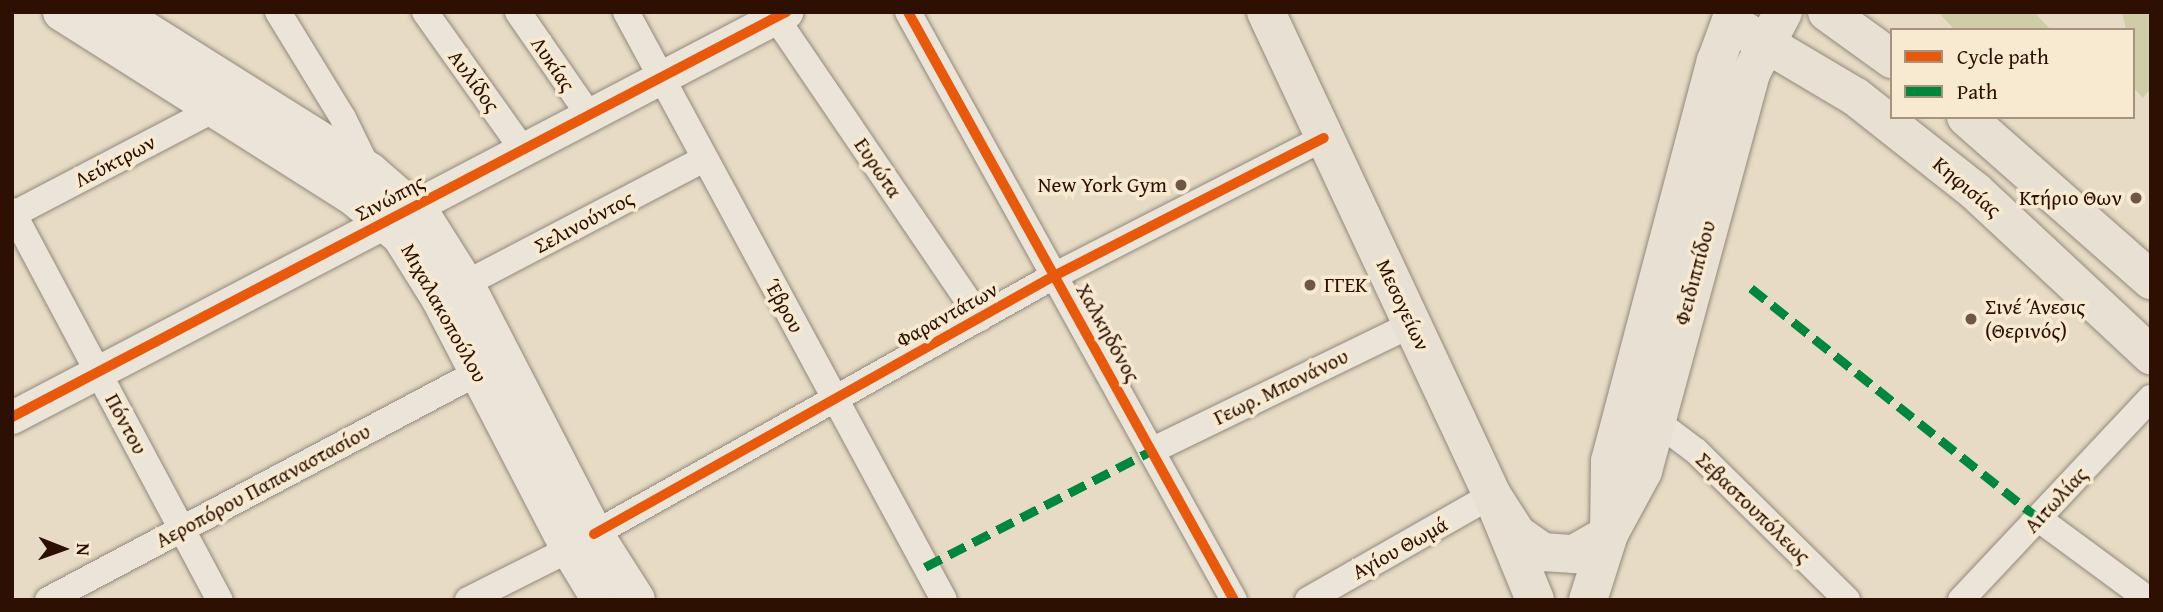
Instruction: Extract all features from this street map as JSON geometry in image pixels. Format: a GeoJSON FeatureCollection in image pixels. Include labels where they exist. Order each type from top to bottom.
{"type":"FeatureCollection","features":[{"type":"Feature","properties":{"kind":"main road","name":"Μιχαλακοπούλου"},"geometry":{"type":"LineString","coordinates":[[62,12],[215,108],[435,234],[465,284],[582,541],[601,600]]}},
{"type":"Feature","properties":{"kind":"main road","name":"Μεσογείων"},"geometry":{"type":"LineString","coordinates":[[1266,12],[1492,495],[1535,600]]}},
{"type":"Feature","properties":{"kind":"main road"},"geometry":{"type":"LineString","coordinates":[[1827,12],[1890,58]]}},
{"type":"Feature","properties":{"kind":"main road","name":"Μιχαλακοπούλου"},"geometry":{"type":"LineString","coordinates":[[134,16],[370,172],[400,214],[413,253],[478,372],[582,541],[636,600]]}},
{"type":"Feature","properties":{"kind":"main road","name":"Κηφισίας"},"geometry":{"type":"LineString","coordinates":[[1725,16],[1774,27],[1856,97],[1975,191],[2151,355]]}},
{"type":"Feature","properties":{"kind":"main road","name":"Φειδιππίδου"},"geometry":{"type":"LineString","coordinates":[[1595,593],[1609,534],[1610,461],[1725,16]]}},
{"type":"Feature","properties":{"kind":"main road","name":"Φειδιππίδου"},"geometry":{"type":"LineString","coordinates":[[1609,534],[1643,471],[1751,73],[1774,27]]}},
{"type":"Feature","properties":{"kind":"main road"},"geometry":{"type":"LineString","coordinates":[[1968,119],[2151,280]]}},
{"type":"Feature","properties":{"kind":"main road"},"geometry":{"type":"LineString","coordinates":[[1492,495],[1517,534],[1543,552],[1574,554],[1609,534]]}},
{"type":"Feature","properties":{"kind":"street"},"geometry":{"type":"LineString","coordinates":[[278,12],[343,118],[370,172]]}},
{"type":"Feature","properties":{"kind":"street","name":"Αυλίδος"},"geometry":{"type":"LineString","coordinates":[[425,12],[523,150]]}},
{"type":"Feature","properties":{"kind":"street","name":"Λυκίας"},"geometry":{"type":"LineString","coordinates":[[518,12],[589,115]]}},
{"type":"Feature","properties":{"kind":"street","name":"Έβρου"},"geometry":{"type":"LineString","coordinates":[[626,12],[702,160],[837,399],[944,600]]}},
{"type":"Feature","properties":{"kind":"street","name":"Χαλκηδόνος"},"geometry":{"type":"LineString","coordinates":[[908,12],[1234,600]]}},
{"type":"Feature","properties":{"kind":"street","name":"Σινώπης"},"geometry":{"type":"LineString","coordinates":[[12,417],[781,15]]}},
{"type":"Feature","properties":{"kind":"street","name":"Ευρώτα"},"geometry":{"type":"LineString","coordinates":[[781,15],[980,318]]}},
{"type":"Feature","properties":{"kind":"street","name":"Λεύκτρων"},"geometry":{"type":"LineString","coordinates":[[13,212],[215,108]]}},
{"type":"Feature","properties":{"kind":"street","name":"Φαραντάτων"},"geometry":{"type":"LineString","coordinates":[[468,600],[582,541],[1054,276],[1324,138]]}},
{"type":"Feature","properties":{"kind":"street","name":"Σελινούντος"},"geometry":{"type":"LineString","coordinates":[[465,284],[702,160]]}},
{"type":"Feature","properties":{"kind":"street","name":"Πόντου"},"geometry":{"type":"LineString","coordinates":[[13,212],[220,600]]}},
{"type":"Feature","properties":{"kind":"street","name":"Γεωρ. Μπονάνου"},"geometry":{"type":"LineString","coordinates":[[1151,451],[1412,324]]}},
{"type":"Feature","properties":{"kind":"street","name":"Αεροπόρου Παπαναστασίου"},"geometry":{"type":"LineString","coordinates":[[48,600],[478,372]]}},
{"type":"Feature","properties":{"kind":"street","name":"Αιτωλίας"},"geometry":{"type":"LineString","coordinates":[[1961,600],[2151,398]]}},
{"type":"Feature","properties":{"kind":"street","name":"Σεβαστουπόλεως"},"geometry":{"type":"LineString","coordinates":[[1656,421],[1696,452],[1847,600]]}},
{"type":"Feature","properties":{"kind":"street","name":"Αγίου Θωμά"},"geometry":{"type":"LineString","coordinates":[[1308,600],[1492,495]]}},
{"type":"Feature","properties":{"kind":"street"},"geometry":{"type":"LineString","coordinates":[[2039,519],[2149,600]]}},
{"type":"Feature","properties":{"kind":"green space"},"geometry":{"type":"Polygon","coordinates":[[[1938,12],[2034,12],[2049,28],[1953,28],[1938,12]]]}},
{"type":"Feature","properties":{"kind":"green space"},"geometry":{"type":"Polygon","coordinates":[[[2122,12],[2151,12],[2151,88],[2143,98],[2135,89],[2135,28],[2126,28],[2122,12]]]}},
{"type":"Feature","properties":{"kind":"marked path"},"geometry":{"type":"LineString","coordinates":[[1751,288],[2039,519]]}},
{"type":"Feature","properties":{"kind":"marked path"},"geometry":{"type":"LineString","coordinates":[[925,567],[1151,451]]}},
{"type":"Feature","properties":{"kind":"cycle path"},"geometry":{"type":"LineString","coordinates":[[12,417],[786,12]]}},
{"type":"Feature","properties":{"kind":"cycle path"},"geometry":{"type":"LineString","coordinates":[[908,12],[1234,600]]}},
{"type":"Feature","properties":{"kind":"cycle path"},"geometry":{"type":"LineString","coordinates":[[594,534],[1054,276],[1324,138]]}},
{"type":"Feature","properties":{"kind":"place","name":"New York Gym"},"geometry":{"type":"Point","coordinates":[1181,185]}},
{"type":"Feature","properties":{"kind":"place","name":"Κτήριο Θων"},"geometry":{"type":"Point","coordinates":[2136,198]}},
{"type":"Feature","properties":{"kind":"place","name":"ΓΓΕΚ"},"geometry":{"type":"Point","coordinates":[1310,285]}},
{"type":"Feature","properties":{"kind":"place","name":"Σινέ Άνεσις (Θερινός)"},"geometry":{"type":"Point","coordinates":[1971,319]}}]}
